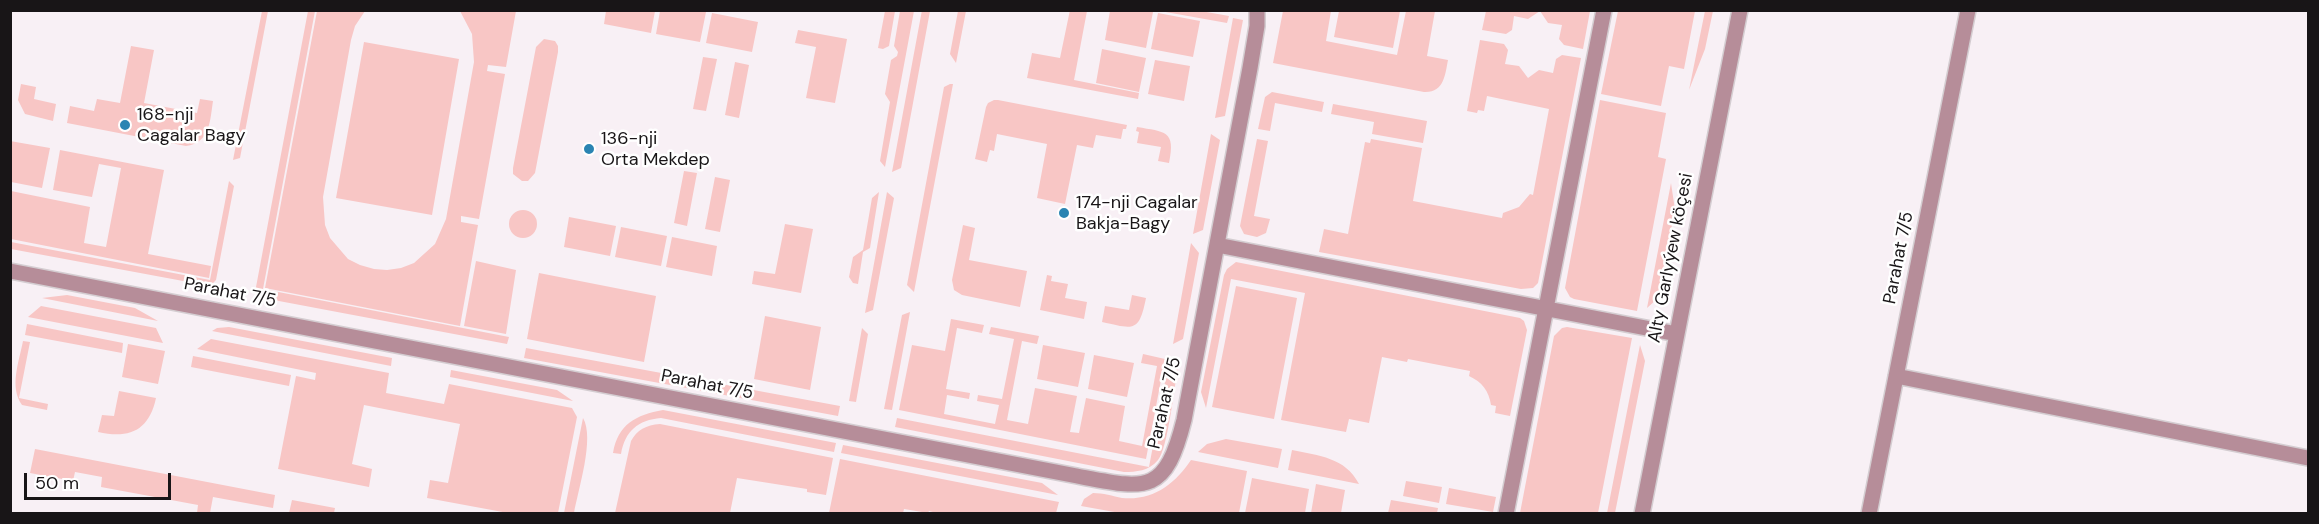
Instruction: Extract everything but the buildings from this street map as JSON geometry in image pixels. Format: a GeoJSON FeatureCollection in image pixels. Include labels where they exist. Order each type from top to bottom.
{"type":"FeatureCollection","features":[{"type":"Feature","properties":{"kind":"street","name":"Parahat 7/5"},"geometry":{"type":"LineString","coordinates":[[10,271],[1077,476],[1122,484],[1138,484],[1152,481],[1162,473],[1176,450],[1184,420],[1257,26],[1257,10]]}},
{"type":"Feature","properties":{"kind":"street"},"geometry":{"type":"LineString","coordinates":[[1506,513],[1604,10]]}},
{"type":"Feature","properties":{"kind":"street","name":"Alty Garlyýew köçesi"},"geometry":{"type":"LineString","coordinates":[[1642,513],[1740,10]]}},
{"type":"Feature","properties":{"kind":"street","name":"Parahat 7/5"},"geometry":{"type":"LineString","coordinates":[[1869,513],[1968,10]]}},
{"type":"Feature","properties":{"kind":"street"},"geometry":{"type":"LineString","coordinates":[[1217,245],[1677,334]]}},
{"type":"Feature","properties":{"kind":"street"},"geometry":{"type":"LineString","coordinates":[[1896,376],[2308,458]]}},
{"type":"Feature","properties":{"kind":"shaded area"},"geometry":{"type":"Polygon","coordinates":[[[922,10],[930,11],[901,168],[892,172],[922,10]]]}},
{"type":"Feature","properties":{"kind":"shaded area"},"geometry":{"type":"Polygon","coordinates":[[[1070,10],[1087,11],[1074,80],[1139,93],[1138,99],[1027,78],[1032,53],[1060,58],[1070,10]]]}},
{"type":"Feature","properties":{"kind":"shaded area"},"geometry":{"type":"Polygon","coordinates":[[[262,11],[268,11],[240,158],[233,160],[262,11]]]}},
{"type":"Feature","properties":{"kind":"shaded area"},"geometry":{"type":"Polygon","coordinates":[[[308,11],[315,11],[263,289],[509,337],[507,344],[263,298],[257,294],[256,287],[308,11]]]}},
{"type":"Feature","properties":{"kind":"shaded area"},"geometry":{"type":"Polygon","coordinates":[[[317,11],[365,11],[355,26],[351,40],[323,197],[325,225],[330,238],[348,259],[374,269],[387,270],[414,263],[435,244],[446,219],[474,62],[472,34],[460,11],[516,11],[506,67],[488,65],[487,71],[505,74],[479,219],[461,216],[461,222],[478,225],[460,326],[265,288],[317,11]]]}},
{"type":"Feature","properties":{"kind":"shaded area"},"geometry":{"type":"Polygon","coordinates":[[[606,11],[655,11],[651,33],[604,24],[606,11]]]}},
{"type":"Feature","properties":{"kind":"shaded area"},"geometry":{"type":"Polygon","coordinates":[[[660,11],[706,12],[700,42],[656,34],[660,11]]]}},
{"type":"Feature","properties":{"kind":"shaded area"},"geometry":{"type":"Polygon","coordinates":[[[885,11],[895,11],[889,46],[883,49],[878,48],[885,11]]]}},
{"type":"Feature","properties":{"kind":"shaded area"},"geometry":{"type":"Polygon","coordinates":[[[900,11],[914,11],[885,167],[880,161],[890,102],[885,94],[891,60],[897,56],[898,52],[894,46],[900,11]]]}},
{"type":"Feature","properties":{"kind":"shaded area"},"geometry":{"type":"Polygon","coordinates":[[[958,11],[966,11],[956,63],[950,54],[958,11]]]}},
{"type":"Feature","properties":{"kind":"shaded area"},"geometry":{"type":"Polygon","coordinates":[[[1110,11],[1153,12],[1146,48],[1105,40],[1110,11]]]}},
{"type":"Feature","properties":{"kind":"shaded area"},"geometry":{"type":"Polygon","coordinates":[[[1160,11],[1201,11],[1229,16],[1227,23],[1160,11]]]}},
{"type":"Feature","properties":{"kind":"shaded area"},"geometry":{"type":"Polygon","coordinates":[[[1283,11],[1331,11],[1326,41],[1397,55],[1406,11],[1435,11],[1427,56],[1448,60],[1442,82],[1436,90],[1424,92],[1273,63],[1283,11]]]}},
{"type":"Feature","properties":{"kind":"shaded area"},"geometry":{"type":"Polygon","coordinates":[[[1339,11],[1400,11],[1393,48],[1334,37],[1339,11]]]}},
{"type":"Feature","properties":{"kind":"shaded area"},"geometry":{"type":"Polygon","coordinates":[[[1486,11],[1540,11],[1528,19],[1514,16],[1512,30],[1506,34],[1482,30],[1486,11]]]}},
{"type":"Feature","properties":{"kind":"shaded area"},"geometry":{"type":"Polygon","coordinates":[[[1540,11],[1590,11],[1583,49],[1564,45],[1559,39],[1562,25],[1548,23],[1540,11]]]}},
{"type":"Feature","properties":{"kind":"shaded area"},"geometry":{"type":"Polygon","coordinates":[[[1618,11],[1695,11],[1684,69],[1669,66],[1661,106],[1601,94],[1618,11]]]}},
{"type":"Feature","properties":{"kind":"shaded area"},"geometry":{"type":"Polygon","coordinates":[[[1705,11],[1713,11],[1705,49],[1689,90],[1705,11]]]}},
{"type":"Feature","properties":{"kind":"shaded area"},"geometry":{"type":"Polygon","coordinates":[[[712,13],[758,22],[752,52],[706,43],[712,13]]]}},
{"type":"Feature","properties":{"kind":"shaded area"},"geometry":{"type":"Polygon","coordinates":[[[1158,13],[1200,21],[1193,57],[1151,49],[1158,13]]]}},
{"type":"Feature","properties":{"kind":"shaded area"},"geometry":{"type":"Polygon","coordinates":[[[1233,18],[1243,20],[1225,116],[1215,118],[1233,18]]]}},
{"type":"Feature","properties":{"kind":"shaded area"},"geometry":{"type":"Polygon","coordinates":[[[798,30],[847,39],[835,103],[806,98],[816,47],[795,43],[798,30]]]}},
{"type":"Feature","properties":{"kind":"shaded area"},"geometry":{"type":"Polygon","coordinates":[[[544,39],[555,41],[558,52],[535,173],[528,181],[522,181],[513,174],[513,168],[536,47],[544,39]]]}},
{"type":"Feature","properties":{"kind":"shaded area"},"geometry":{"type":"Polygon","coordinates":[[[1480,40],[1504,44],[1508,50],[1505,64],[1519,66],[1528,78],[1539,70],[1553,73],[1556,59],[1562,55],[1581,58],[1538,283],[1533,288],[1521,289],[1319,252],[1324,229],[1348,234],[1365,142],[1370,143],[1371,139],[1422,148],[1413,201],[1502,218],[1503,213],[1519,207],[1530,194],[1533,195],[1549,109],[1487,96],[1484,111],[1478,110],[1477,113],[1467,111],[1480,40]]]}},
{"type":"Feature","properties":{"kind":"shaded area"},"geometry":{"type":"Polygon","coordinates":[[[364,42],[459,59],[432,215],[336,198],[364,42]]]}},
{"type":"Feature","properties":{"kind":"shaded area"},"geometry":{"type":"Polygon","coordinates":[[[131,46],[154,50],[144,103],[197,113],[200,99],[213,101],[207,130],[200,141],[186,146],[67,123],[70,106],[94,111],[97,99],[120,103],[131,46]]]}},
{"type":"Feature","properties":{"kind":"shaded area"},"geometry":{"type":"Polygon","coordinates":[[[1102,49],[1146,58],[1139,92],[1096,83],[1102,49]]]}},
{"type":"Feature","properties":{"kind":"shaded area"},"geometry":{"type":"Polygon","coordinates":[[[703,57],[717,59],[706,111],[693,109],[703,57]]]}},
{"type":"Feature","properties":{"kind":"shaded area"},"geometry":{"type":"Polygon","coordinates":[[[1155,60],[1190,66],[1184,101],[1148,94],[1155,60]]]}},
{"type":"Feature","properties":{"kind":"shaded area"},"geometry":{"type":"Polygon","coordinates":[[[735,62],[749,65],[739,118],[725,115],[735,62]]]}},
{"type":"Feature","properties":{"kind":"shaded area"},"geometry":{"type":"Polygon","coordinates":[[[21,84],[36,87],[34,99],[56,104],[53,121],[25,114],[18,100],[21,84]]]}},
{"type":"Feature","properties":{"kind":"shaded area"},"geometry":{"type":"Polygon","coordinates":[[[953,84],[914,292],[907,285],[944,87],[953,84]]]}},
{"type":"Feature","properties":{"kind":"shaded area"},"geometry":{"type":"Polygon","coordinates":[[[1272,92],[1324,102],[1322,112],[1275,103],[1270,131],[1258,129],[1265,97],[1272,92]]]}},
{"type":"Feature","properties":{"kind":"shaded area"},"geometry":{"type":"Polygon","coordinates":[[[994,100],[1127,125],[1126,129],[1123,129],[1121,139],[1096,135],[1093,148],[1077,145],[1065,204],[1037,198],[1047,144],[997,134],[994,151],[990,150],[987,162],[975,159],[986,107],[994,100]]]}},
{"type":"Feature","properties":{"kind":"shaded area"},"geometry":{"type":"Polygon","coordinates":[[[1600,100],[1666,113],[1658,157],[1666,159],[1637,311],[1574,299],[1570,297],[1565,288],[1600,100]]]}},
{"type":"Feature","properties":{"kind":"shaded area"},"geometry":{"type":"Polygon","coordinates":[[[1333,104],[1427,121],[1423,143],[1372,134],[1374,122],[1331,114],[1333,104]]]}},
{"type":"Feature","properties":{"kind":"shaded area"},"geometry":{"type":"Polygon","coordinates":[[[1137,127],[1166,134],[1171,144],[1169,163],[1158,161],[1161,147],[1137,143],[1139,132],[1136,131],[1137,127]]]}},
{"type":"Feature","properties":{"kind":"shaded area"},"geometry":{"type":"Polygon","coordinates":[[[1211,134],[1220,140],[1203,230],[1193,234],[1211,134]]]}},
{"type":"Feature","properties":{"kind":"shaded area"},"geometry":{"type":"Polygon","coordinates":[[[1257,139],[1268,141],[1254,216],[1270,219],[1266,233],[1257,237],[1244,234],[1240,226],[1257,139]]]}},
{"type":"Feature","properties":{"kind":"shaded area"},"geometry":{"type":"Polygon","coordinates":[[[10,141],[50,148],[42,188],[11,182],[10,141]]]}},
{"type":"Feature","properties":{"kind":"shaded area"},"geometry":{"type":"Polygon","coordinates":[[[60,150],[164,170],[148,254],[211,266],[209,278],[11,239],[11,191],[90,207],[84,243],[106,247],[121,168],[99,164],[92,197],[53,190],[60,150]]]}},
{"type":"Feature","properties":{"kind":"shaded area"},"geometry":{"type":"Polygon","coordinates":[[[684,171],[697,173],[687,226],[674,223],[684,171]]]}},
{"type":"Feature","properties":{"kind":"shaded area"},"geometry":{"type":"Polygon","coordinates":[[[715,177],[730,180],[720,232],[705,229],[715,177]]]}},
{"type":"Feature","properties":{"kind":"shaded area"},"geometry":{"type":"Polygon","coordinates":[[[229,181],[234,186],[216,280],[210,286],[11,249],[11,242],[210,280],[229,181]]]}},
{"type":"Feature","properties":{"kind":"shaded area"},"geometry":{"type":"Polygon","coordinates":[[[1671,183],[1675,210],[1657,299],[1647,308],[1671,183]]]}},
{"type":"Feature","properties":{"kind":"shaded area"},"geometry":{"type":"Polygon","coordinates":[[[879,192],[870,248],[863,252],[858,284],[853,283],[849,277],[853,257],[863,250],[872,198],[879,192]]]}},
{"type":"Feature","properties":{"kind":"shaded area"},"geometry":{"type":"Polygon","coordinates":[[[887,192],[894,198],[873,310],[865,313],[887,192]]]}},
{"type":"Feature","properties":{"kind":"shaded area"},"geometry":{"type":"Polygon","coordinates":[[[523,210],[533,214],[537,224],[533,234],[523,238],[513,234],[509,224],[513,214],[523,210]]]}},
{"type":"Feature","properties":{"kind":"shaded area"},"geometry":{"type":"Polygon","coordinates":[[[569,217],[616,226],[610,256],[564,247],[569,217]]]}},
{"type":"Feature","properties":{"kind":"shaded area"},"geometry":{"type":"Polygon","coordinates":[[[785,224],[813,229],[801,293],[752,284],[754,271],[775,274],[785,224]]]}},
{"type":"Feature","properties":{"kind":"shaded area"},"geometry":{"type":"Polygon","coordinates":[[[963,225],[975,228],[969,260],[1027,271],[1020,307],[962,295],[954,290],[952,280],[963,225]]]}},
{"type":"Feature","properties":{"kind":"shaded area"},"geometry":{"type":"Polygon","coordinates":[[[621,227],[667,236],[661,266],[615,257],[621,227]]]}},
{"type":"Feature","properties":{"kind":"shaded area"},"geometry":{"type":"Polygon","coordinates":[[[672,237],[717,246],[712,276],[666,267],[672,237]]]}},
{"type":"Feature","properties":{"kind":"shaded area"},"geometry":{"type":"Polygon","coordinates":[[[1191,243],[1199,253],[1183,339],[1173,344],[1191,243]]]}},
{"type":"Feature","properties":{"kind":"shaded area"},"geometry":{"type":"Polygon","coordinates":[[[476,261],[516,270],[506,334],[464,326],[476,261]]]}},
{"type":"Feature","properties":{"kind":"shaded area"},"geometry":{"type":"Polygon","coordinates":[[[1236,262],[1520,318],[1524,321],[1527,330],[1510,416],[1495,413],[1496,406],[1491,405],[1489,395],[1481,384],[1469,376],[1470,371],[1408,359],[1407,362],[1382,357],[1369,423],[1349,419],[1346,432],[1281,420],[1305,293],[1231,279],[1206,408],[1201,392],[1224,275],[1227,269],[1236,262]]]}},
{"type":"Feature","properties":{"kind":"shaded area"},"geometry":{"type":"Polygon","coordinates":[[[539,273],[656,296],[644,362],[527,339],[539,273]]]}},
{"type":"Feature","properties":{"kind":"shaded area"},"geometry":{"type":"Polygon","coordinates":[[[1047,275],[1052,276],[1051,281],[1068,284],[1065,298],[1087,302],[1084,319],[1040,310],[1047,275]]]}},
{"type":"Feature","properties":{"kind":"shaded area"},"geometry":{"type":"Polygon","coordinates":[[[1236,286],[1297,298],[1274,419],[1212,407],[1236,286]]]}},
{"type":"Feature","properties":{"kind":"shaded area"},"geometry":{"type":"Polygon","coordinates":[[[67,295],[135,308],[158,321],[42,298],[67,295]]]}},
{"type":"Feature","properties":{"kind":"shaded area"},"geometry":{"type":"Polygon","coordinates":[[[1132,295],[1146,298],[1141,318],[1137,323],[1128,327],[1102,322],[1105,306],[1129,310],[1132,295]]]}},
{"type":"Feature","properties":{"kind":"shaded area"},"geometry":{"type":"Polygon","coordinates":[[[41,306],[156,328],[163,343],[28,317],[41,306]]]}},
{"type":"Feature","properties":{"kind":"shaded area"},"geometry":{"type":"Polygon","coordinates":[[[910,312],[892,410],[884,409],[902,315],[910,312]]]}},
{"type":"Feature","properties":{"kind":"shaded area"},"geometry":{"type":"Polygon","coordinates":[[[765,316],[821,327],[810,390],[754,379],[765,316]]]}},
{"type":"Feature","properties":{"kind":"shaded area"},"geometry":{"type":"Polygon","coordinates":[[[951,319],[984,325],[982,333],[957,328],[946,389],[970,393],[969,399],[947,395],[944,414],[995,424],[999,405],[977,401],[978,395],[1002,399],[1014,339],[989,334],[991,327],[1039,336],[1037,344],[1022,341],[1007,420],[1028,424],[1035,388],[1077,396],[1070,432],[1079,433],[1086,398],[1125,406],[1119,441],[1142,446],[1157,366],[1141,363],[1143,354],[1165,359],[1146,459],[899,410],[912,345],[945,351],[951,319]]]}},
{"type":"Feature","properties":{"kind":"shaded area"},"geometry":{"type":"Polygon","coordinates":[[[27,324],[123,343],[122,353],[25,335],[27,324]]]}},
{"type":"Feature","properties":{"kind":"shaded area"},"geometry":{"type":"Polygon","coordinates":[[[229,327],[392,358],[391,366],[212,331],[229,327]]]}},
{"type":"Feature","properties":{"kind":"shaded area"},"geometry":{"type":"Polygon","coordinates":[[[862,328],[868,334],[856,402],[849,401],[862,328]]]}},
{"type":"Feature","properties":{"kind":"shaded area"},"geometry":{"type":"Polygon","coordinates":[[[1562,328],[1632,338],[1598,513],[1520,513],[1554,336],[1562,328]]]}},
{"type":"Feature","properties":{"kind":"shaded area"},"geometry":{"type":"Polygon","coordinates":[[[211,339],[389,373],[386,393],[444,404],[449,384],[572,408],[577,417],[558,513],[508,513],[427,498],[430,480],[448,483],[460,424],[364,405],[352,464],[372,469],[369,487],[278,469],[296,376],[315,380],[316,373],[197,349],[211,339]]]}},
{"type":"Feature","properties":{"kind":"shaded area"},"geometry":{"type":"Polygon","coordinates":[[[23,341],[30,342],[19,398],[48,404],[47,410],[22,405],[18,398],[16,374],[23,341]]]}},
{"type":"Feature","properties":{"kind":"shaded area"},"geometry":{"type":"Polygon","coordinates":[[[128,344],[165,351],[158,384],[122,377],[128,344]]]}},
{"type":"Feature","properties":{"kind":"shaded area"},"geometry":{"type":"Polygon","coordinates":[[[1043,345],[1085,353],[1078,387],[1037,379],[1043,345]]]}},
{"type":"Feature","properties":{"kind":"shaded area"},"geometry":{"type":"Polygon","coordinates":[[[1640,345],[1645,361],[1615,513],[1607,513],[1640,345]]]}},
{"type":"Feature","properties":{"kind":"shaded area"},"geometry":{"type":"Polygon","coordinates":[[[526,348],[840,406],[838,416],[524,358],[526,348]]]}},
{"type":"Feature","properties":{"kind":"shaded area"},"geometry":{"type":"Polygon","coordinates":[[[1094,355],[1134,363],[1127,397],[1088,389],[1094,355]]]}},
{"type":"Feature","properties":{"kind":"shaded area"},"geometry":{"type":"Polygon","coordinates":[[[193,356],[291,375],[289,386],[191,367],[193,356]]]}},
{"type":"Feature","properties":{"kind":"shaded area"},"geometry":{"type":"Polygon","coordinates":[[[1169,361],[1178,368],[1165,443],[1158,460],[1151,467],[1142,470],[1124,472],[895,427],[897,418],[1149,467],[1169,361]]]}},
{"type":"Feature","properties":{"kind":"shaded area"},"geometry":{"type":"Polygon","coordinates":[[[451,370],[557,390],[573,401],[450,377],[451,370]]]}},
{"type":"Feature","properties":{"kind":"shaded area"},"geometry":{"type":"Polygon","coordinates":[[[119,391],[156,398],[153,409],[143,425],[136,430],[119,434],[98,432],[102,415],[114,416],[119,391]]]}},
{"type":"Feature","properties":{"kind":"shaded area"},"geometry":{"type":"Polygon","coordinates":[[[663,410],[836,443],[834,452],[661,418],[639,424],[629,433],[621,454],[613,453],[619,435],[630,422],[663,410]]]}},
{"type":"Feature","properties":{"kind":"shaded area"},"geometry":{"type":"Polygon","coordinates":[[[583,418],[587,438],[582,478],[574,513],[564,513],[583,418]]]}},
{"type":"Feature","properties":{"kind":"shaded area"},"geometry":{"type":"Polygon","coordinates":[[[660,424],[833,458],[826,495],[807,492],[807,489],[737,478],[730,513],[615,513],[631,441],[642,429],[660,424]]]}},
{"type":"Feature","properties":{"kind":"shaded area"},"geometry":{"type":"Polygon","coordinates":[[[1226,439],[1282,449],[1278,468],[1198,452],[1207,444],[1226,439]]]}},
{"type":"Feature","properties":{"kind":"shaded area"},"geometry":{"type":"Polygon","coordinates":[[[843,445],[1042,483],[1058,495],[841,453],[843,445]]]}},
{"type":"Feature","properties":{"kind":"shaded area"},"geometry":{"type":"Polygon","coordinates":[[[35,449],[275,495],[273,508],[213,497],[210,513],[197,513],[198,505],[101,487],[102,477],[75,472],[73,481],[30,473],[35,449]]]}},
{"type":"Feature","properties":{"kind":"shaded area"},"geometry":{"type":"Polygon","coordinates":[[[1292,450],[1321,456],[1339,463],[1353,475],[1359,484],[1288,470],[1292,450]]]}},
{"type":"Feature","properties":{"kind":"shaded area"},"geometry":{"type":"Polygon","coordinates":[[[840,459],[1059,502],[1056,513],[941,514],[904,509],[903,513],[829,513],[840,459]]]}},
{"type":"Feature","properties":{"kind":"shaded area"},"geometry":{"type":"Polygon","coordinates":[[[1191,460],[1247,471],[1239,513],[1120,513],[1081,506],[1084,499],[1093,493],[1122,498],[1144,497],[1153,494],[1178,476],[1191,460]]]}},
{"type":"Feature","properties":{"kind":"shaded area"},"geometry":{"type":"Polygon","coordinates":[[[1252,478],[1309,489],[1305,513],[1245,513],[1252,478]]]}},
{"type":"Feature","properties":{"kind":"shaded area"},"geometry":{"type":"Polygon","coordinates":[[[1406,481],[1442,487],[1439,503],[1403,496],[1406,481]]]}},
{"type":"Feature","properties":{"kind":"shaded area"},"geometry":{"type":"Polygon","coordinates":[[[1316,484],[1345,490],[1341,513],[1311,513],[1316,484]]]}},
{"type":"Feature","properties":{"kind":"shaded area"},"geometry":{"type":"Polygon","coordinates":[[[1449,488],[1496,497],[1493,512],[1446,504],[1449,488]]]}},
{"type":"Feature","properties":{"kind":"shaded area"},"geometry":{"type":"Polygon","coordinates":[[[292,500],[335,508],[334,513],[289,513],[292,500]]]}},
{"type":"Feature","properties":{"kind":"shaded area"},"geometry":{"type":"Polygon","coordinates":[[[1391,500],[1438,508],[1437,513],[1388,513],[1391,500]]]}},
{"type":"Feature","properties":{"kind":"place","name":"168-nji Cagalar Bagy"},"geometry":{"type":"Point","coordinates":[125,125]}},
{"type":"Feature","properties":{"kind":"place","name":"136-nji Orta Mekdep"},"geometry":{"type":"Point","coordinates":[589,149]}},
{"type":"Feature","properties":{"kind":"place","name":"174-nji Cagalar Bakja-Bagy"},"geometry":{"type":"Point","coordinates":[1064,213]}}]}
